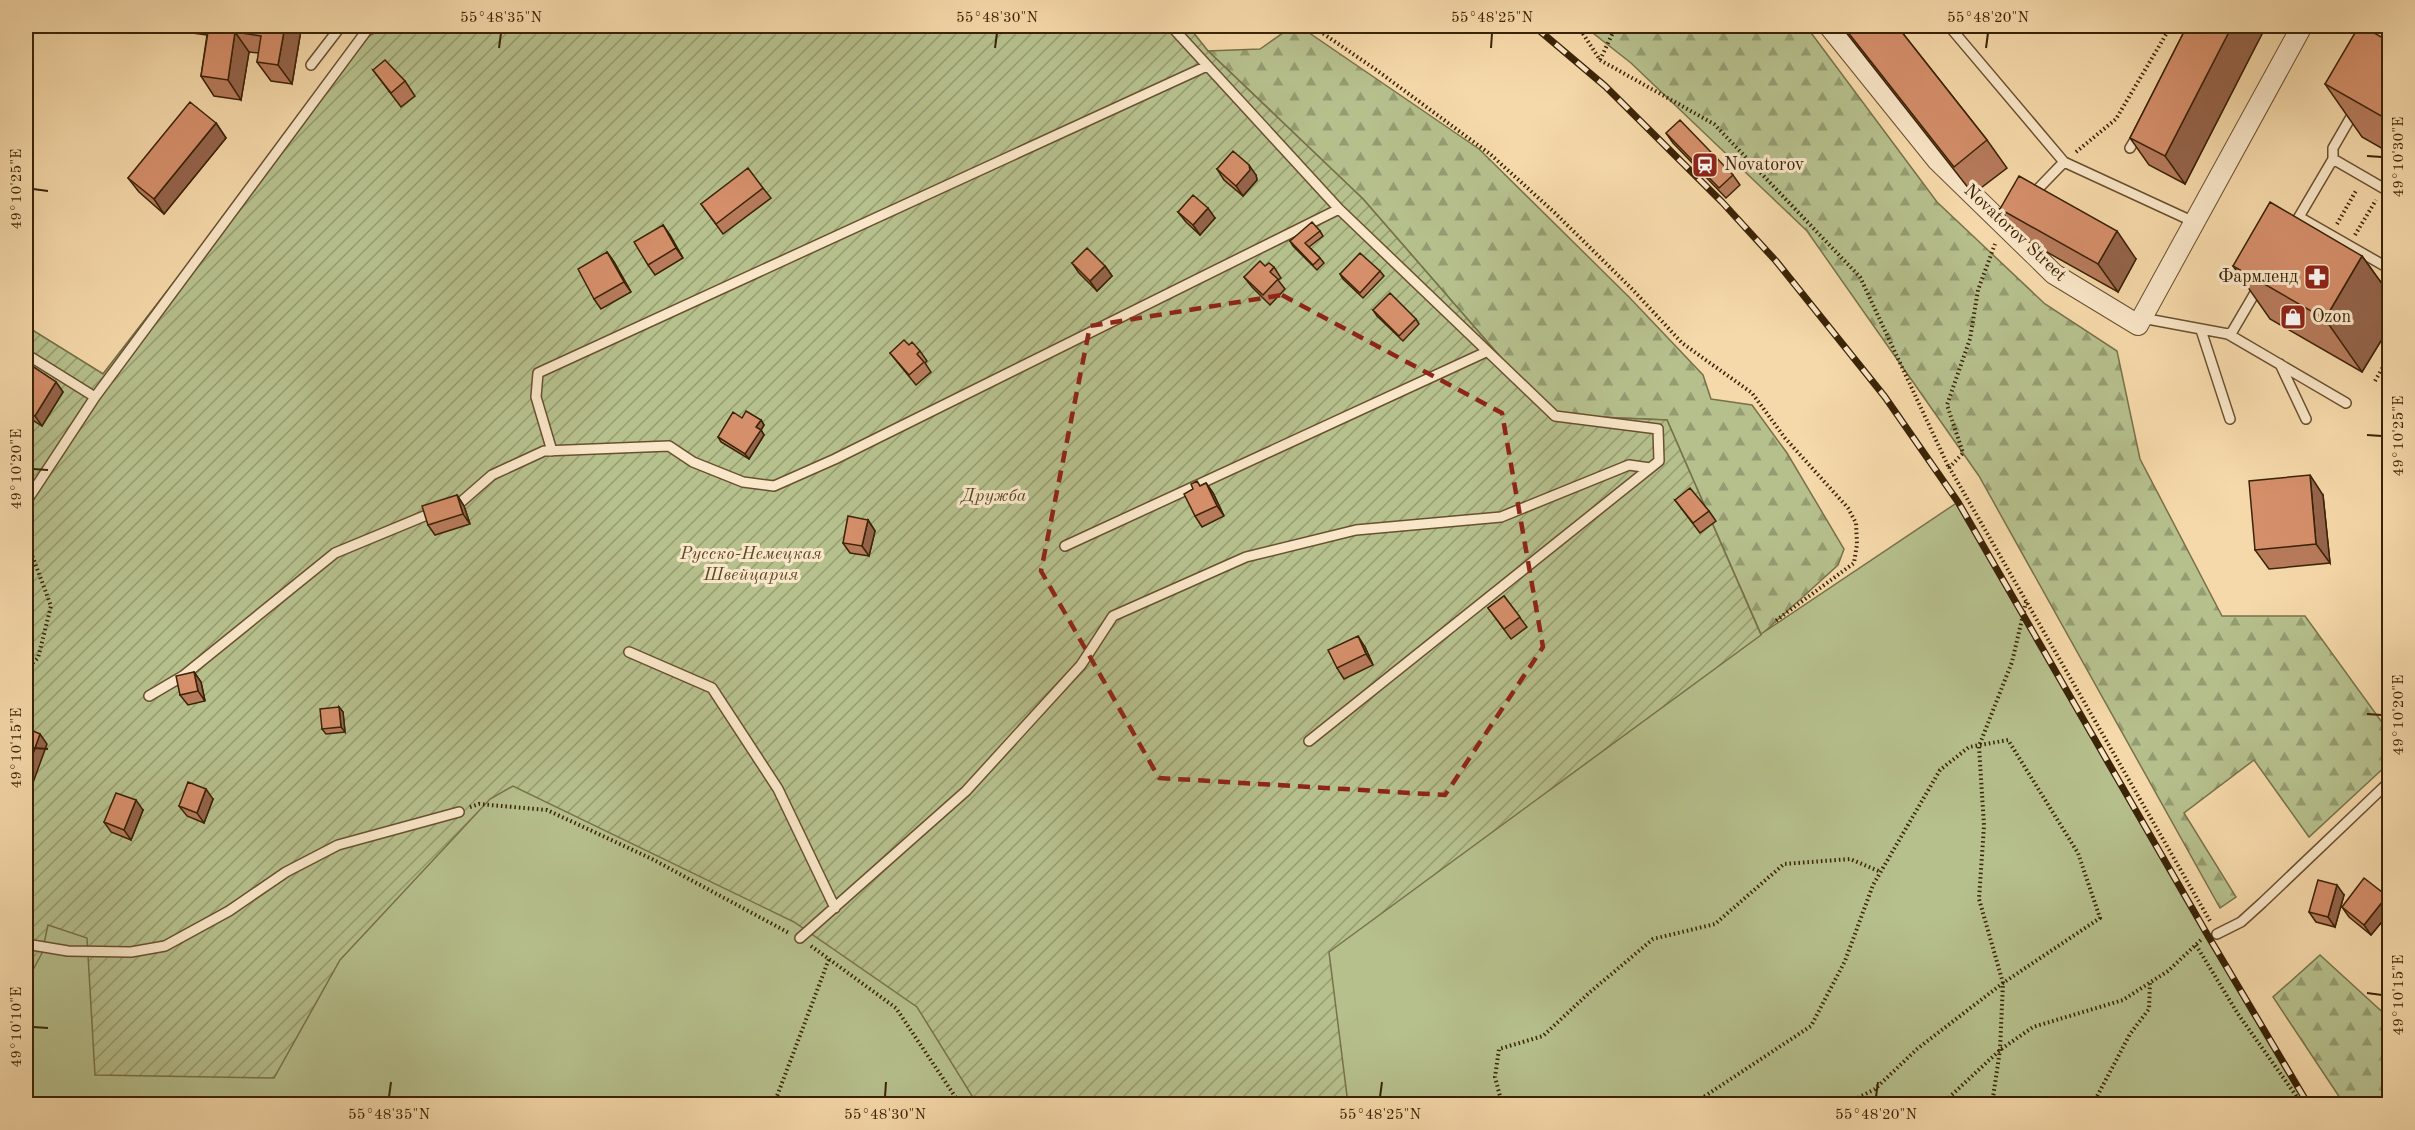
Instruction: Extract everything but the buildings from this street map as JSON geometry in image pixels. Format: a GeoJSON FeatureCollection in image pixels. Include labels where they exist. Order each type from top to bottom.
{"type":"FeatureCollection","features":[{"type":"Feature","properties":{"kind":"street","name":"Novatorov Street"},"geometry":{"type":"LineString","coordinates":[[1829,26],[1936,160],[2006,221],[2054,274],[2138,325],[2142,318]]}},
{"type":"Feature","properties":{"kind":"street"},"geometry":{"type":"LineString","coordinates":[[2142,318],[2302,26]]}},
{"type":"Feature","properties":{"kind":"lane"},"geometry":{"type":"LineString","coordinates":[[311,65],[341,26]]}},
{"type":"Feature","properties":{"kind":"lane"},"geometry":{"type":"LineString","coordinates":[[26,502],[95,398],[370,26]]}},
{"type":"Feature","properties":{"kind":"lane"},"geometry":{"type":"LineString","coordinates":[[1171,26],[1339,209],[1555,416],[1658,429],[1659,461],[1309,741]]}},
{"type":"Feature","properties":{"kind":"lane"},"geometry":{"type":"LineString","coordinates":[[1949,26],[2064,162],[2194,222]]}},
{"type":"Feature","properties":{"kind":"lane"},"geometry":{"type":"LineString","coordinates":[[552,451],[536,397],[538,373],[1207,66]]}},
{"type":"Feature","properties":{"kind":"lane"},"geometry":{"type":"LineString","coordinates":[[2287,237],[2332,159],[2333,148],[2363,97]]}},
{"type":"Feature","properties":{"kind":"lane"},"geometry":{"type":"LineString","coordinates":[[2130,148],[2141,128]]}},
{"type":"Feature","properties":{"kind":"lane"},"geometry":{"type":"LineString","coordinates":[[2332,159],[2386,190]]}},
{"type":"Feature","properties":{"kind":"lane"},"geometry":{"type":"LineString","coordinates":[[2026,201],[2064,162]]}},
{"type":"Feature","properties":{"kind":"lane"},"geometry":{"type":"LineString","coordinates":[[149,696],[183,676],[335,553],[461,502],[492,475],[544,451],[669,446],[693,462],[743,482],[774,486],[835,459],[1339,209]]}},
{"type":"Feature","properties":{"kind":"lane"},"geometry":{"type":"LineString","coordinates":[[2299,217],[2390,269]]}},
{"type":"Feature","properties":{"kind":"lane"},"geometry":{"type":"LineString","coordinates":[[2228,334],[2232,332],[2263,279]]}},
{"type":"Feature","properties":{"kind":"lane"},"geometry":{"type":"LineString","coordinates":[[2142,318],[2228,334],[2346,403]]}},
{"type":"Feature","properties":{"kind":"lane"},"geometry":{"type":"LineString","coordinates":[[2201,330],[2230,419]]}},
{"type":"Feature","properties":{"kind":"lane"},"geometry":{"type":"LineString","coordinates":[[1065,546],[1486,352]]}},
{"type":"Feature","properties":{"kind":"lane"},"geometry":{"type":"LineString","coordinates":[[26,354],[95,398]]}},
{"type":"Feature","properties":{"kind":"lane"},"geometry":{"type":"LineString","coordinates":[[2280,364],[2306,419]]}},
{"type":"Feature","properties":{"kind":"lane"},"geometry":{"type":"LineString","coordinates":[[800,938],[966,791],[1082,665],[1113,616],[1246,557],[1356,530],[1501,517],[1629,465],[1650,468]]}},
{"type":"Feature","properties":{"kind":"lane"},"geometry":{"type":"LineString","coordinates":[[629,652],[712,687],[778,789],[836,908]]}},
{"type":"Feature","properties":{"kind":"lane"},"geometry":{"type":"LineString","coordinates":[[2217,934],[2241,922],[2390,781]]}},
{"type":"Feature","properties":{"kind":"lane"},"geometry":{"type":"LineString","coordinates":[[26,944],[69,951],[131,952],[165,946],[229,911],[286,872],[338,845],[459,812]]}},
{"type":"Feature","properties":{"kind":"path"},"geometry":{"type":"LineString","coordinates":[[1312,26],[1375,69],[1490,154],[1634,290],[1682,343],[1752,393],[1785,438],[1848,508],[1856,523],[1857,544],[1854,563],[1774,622]]}},
{"type":"Feature","properties":{"kind":"path"},"geometry":{"type":"LineString","coordinates":[[1578,26],[1600,60],[1714,124],[1860,277],[1949,468]]}},
{"type":"Feature","properties":{"kind":"path"},"geometry":{"type":"LineString","coordinates":[[1600,60],[1616,26]]}},
{"type":"Feature","properties":{"kind":"path"},"geometry":{"type":"LineString","coordinates":[[2064,162],[2116,119],[2171,26]]}},
{"type":"Feature","properties":{"kind":"path"},"geometry":{"type":"LineString","coordinates":[[2330,235],[2364,177]]}},
{"type":"Feature","properties":{"kind":"path"},"geometry":{"type":"LineString","coordinates":[[2349,246],[2386,190]]}},
{"type":"Feature","properties":{"kind":"path"},"geometry":{"type":"LineString","coordinates":[[1949,468],[1963,453],[1947,405],[1970,339],[1978,290],[2006,221]]}},
{"type":"Feature","properties":{"kind":"path"},"geometry":{"type":"LineString","coordinates":[[2374,381],[2390,355]]}},
{"type":"Feature","properties":{"kind":"path"},"geometry":{"type":"LineString","coordinates":[[1942,1104],[2000,1050],[2033,1027],[2123,1000],[2168,971],[2207,934],[2217,934],[1944,459]]}},
{"type":"Feature","properties":{"kind":"path"},"geometry":{"type":"LineString","coordinates":[[26,520],[28,547],[51,606],[38,658],[26,669]]}},
{"type":"Feature","properties":{"kind":"path"},"geometry":{"type":"LineString","coordinates":[[1992,1104],[2000,1050],[2003,983],[1979,899],[1984,826],[1979,746],[2012,662],[2026,602]]}},
{"type":"Feature","properties":{"kind":"path"},"geometry":{"type":"LineString","coordinates":[[1693,1104],[1811,1026],[1845,961],[1873,885],[1940,770],[1970,747],[2008,740],[2078,853],[2100,918],[2003,983],[1917,1049],[1875,1089],[1846,1104]]}},
{"type":"Feature","properties":{"kind":"path"},"geometry":{"type":"LineString","coordinates":[[459,812],[479,804],[547,810],[652,860],[800,938],[896,1008],[960,1104]]}},
{"type":"Feature","properties":{"kind":"path"},"geometry":{"type":"LineString","coordinates":[[1502,1104],[1495,1077],[1499,1049],[1543,1036],[1589,993],[1653,939],[1715,924],[1784,864],[1850,859],[1881,872]]}},
{"type":"Feature","properties":{"kind":"path"},"geometry":{"type":"LineString","coordinates":[[2196,945],[2238,1014],[2302,1104]]}},
{"type":"Feature","properties":{"kind":"path"},"geometry":{"type":"LineString","coordinates":[[774,1104],[829,959]]}},
{"type":"Feature","properties":{"kind":"path"},"geometry":{"type":"LineString","coordinates":[[2093,1104],[2130,1034],[2149,1009],[2150,982]]}},
{"type":"Feature","properties":{"kind":"highlighted area"},"geometry":{"type":"Polygon","coordinates":[[[1282,295],[1502,413],[1543,647],[1445,795],[1159,778],[1041,571],[1090,326],[1282,295]]]}},
{"type":"Feature","properties":{"kind":"green space","name":"Дружба"},"geometry":{"type":"Polygon","coordinates":[[[388,26],[1188,26],[1208,51],[1363,199],[1551,415],[1667,420],[1761,634],[1958,502],[2207,934],[2308,1104],[26,1104],[26,326],[103,374],[369,36],[388,26]]]}},
{"type":"Feature","properties":{"kind":"green space","name":"Дружба"},"geometry":{"type":"Polygon","coordinates":[[[388,26],[1188,26],[1208,51],[1363,199],[1551,415],[1667,420],[1761,635],[1329,952],[1348,1104],[977,1104],[917,1007],[794,922],[513,786],[490,799],[340,960],[274,1078],[95,1075],[87,938],[48,925],[42,953],[26,983],[26,326],[103,374],[369,36],[388,26]]]}},
{"type":"Feature","properties":{"kind":"green space"},"geometry":{"type":"Polygon","coordinates":[[[1293,26],[1299,26],[1479,149],[1629,297],[1703,375],[1711,399],[1752,405],[1787,453],[1844,549],[1838,565],[1763,633],[1348,1104],[1551,415],[1363,199],[1208,51],[1260,49],[1293,26]]]}},
{"type":"Feature","properties":{"kind":"green space"},"geometry":{"type":"Polygon","coordinates":[[[1584,26],[1806,26],[1937,202],[2045,304],[2117,351],[2140,459],[2222,616],[2305,616],[2389,732],[2389,763],[2309,837],[2254,760],[2184,813],[2236,897],[2220,908],[1979,476],[1807,231],[1631,63],[1584,26]]]}},
{"type":"Feature","properties":{"kind":"green space"},"geometry":{"type":"Polygon","coordinates":[[[2320,955],[2389,1018],[2389,1104],[2344,1104],[2273,997],[2320,955]]]}},
{"type":"Feature","properties":{"kind":"railway"},"geometry":{"type":"LineString","coordinates":[[1534,26],[1605,86],[1722,202],[1776,261],[1885,397],[1958,502],[2207,934],[2308,1104]]}},
{"type":"Feature","properties":{"kind":"place","name":"Novatorov"},"geometry":{"type":"Point","coordinates":[1705,165]}},
{"type":"Feature","properties":{"kind":"place","name":"Фармленд"},"geometry":{"type":"Point","coordinates":[2317,277]}},
{"type":"Feature","properties":{"kind":"place","name":"Ozon"},"geometry":{"type":"Point","coordinates":[2293,317]}},
{"type":"Feature","properties":{"kind":"park label","name":"Русско-Немецкая Швейцария"},"geometry":{"type":"Point","coordinates":[751,564]}}]}
